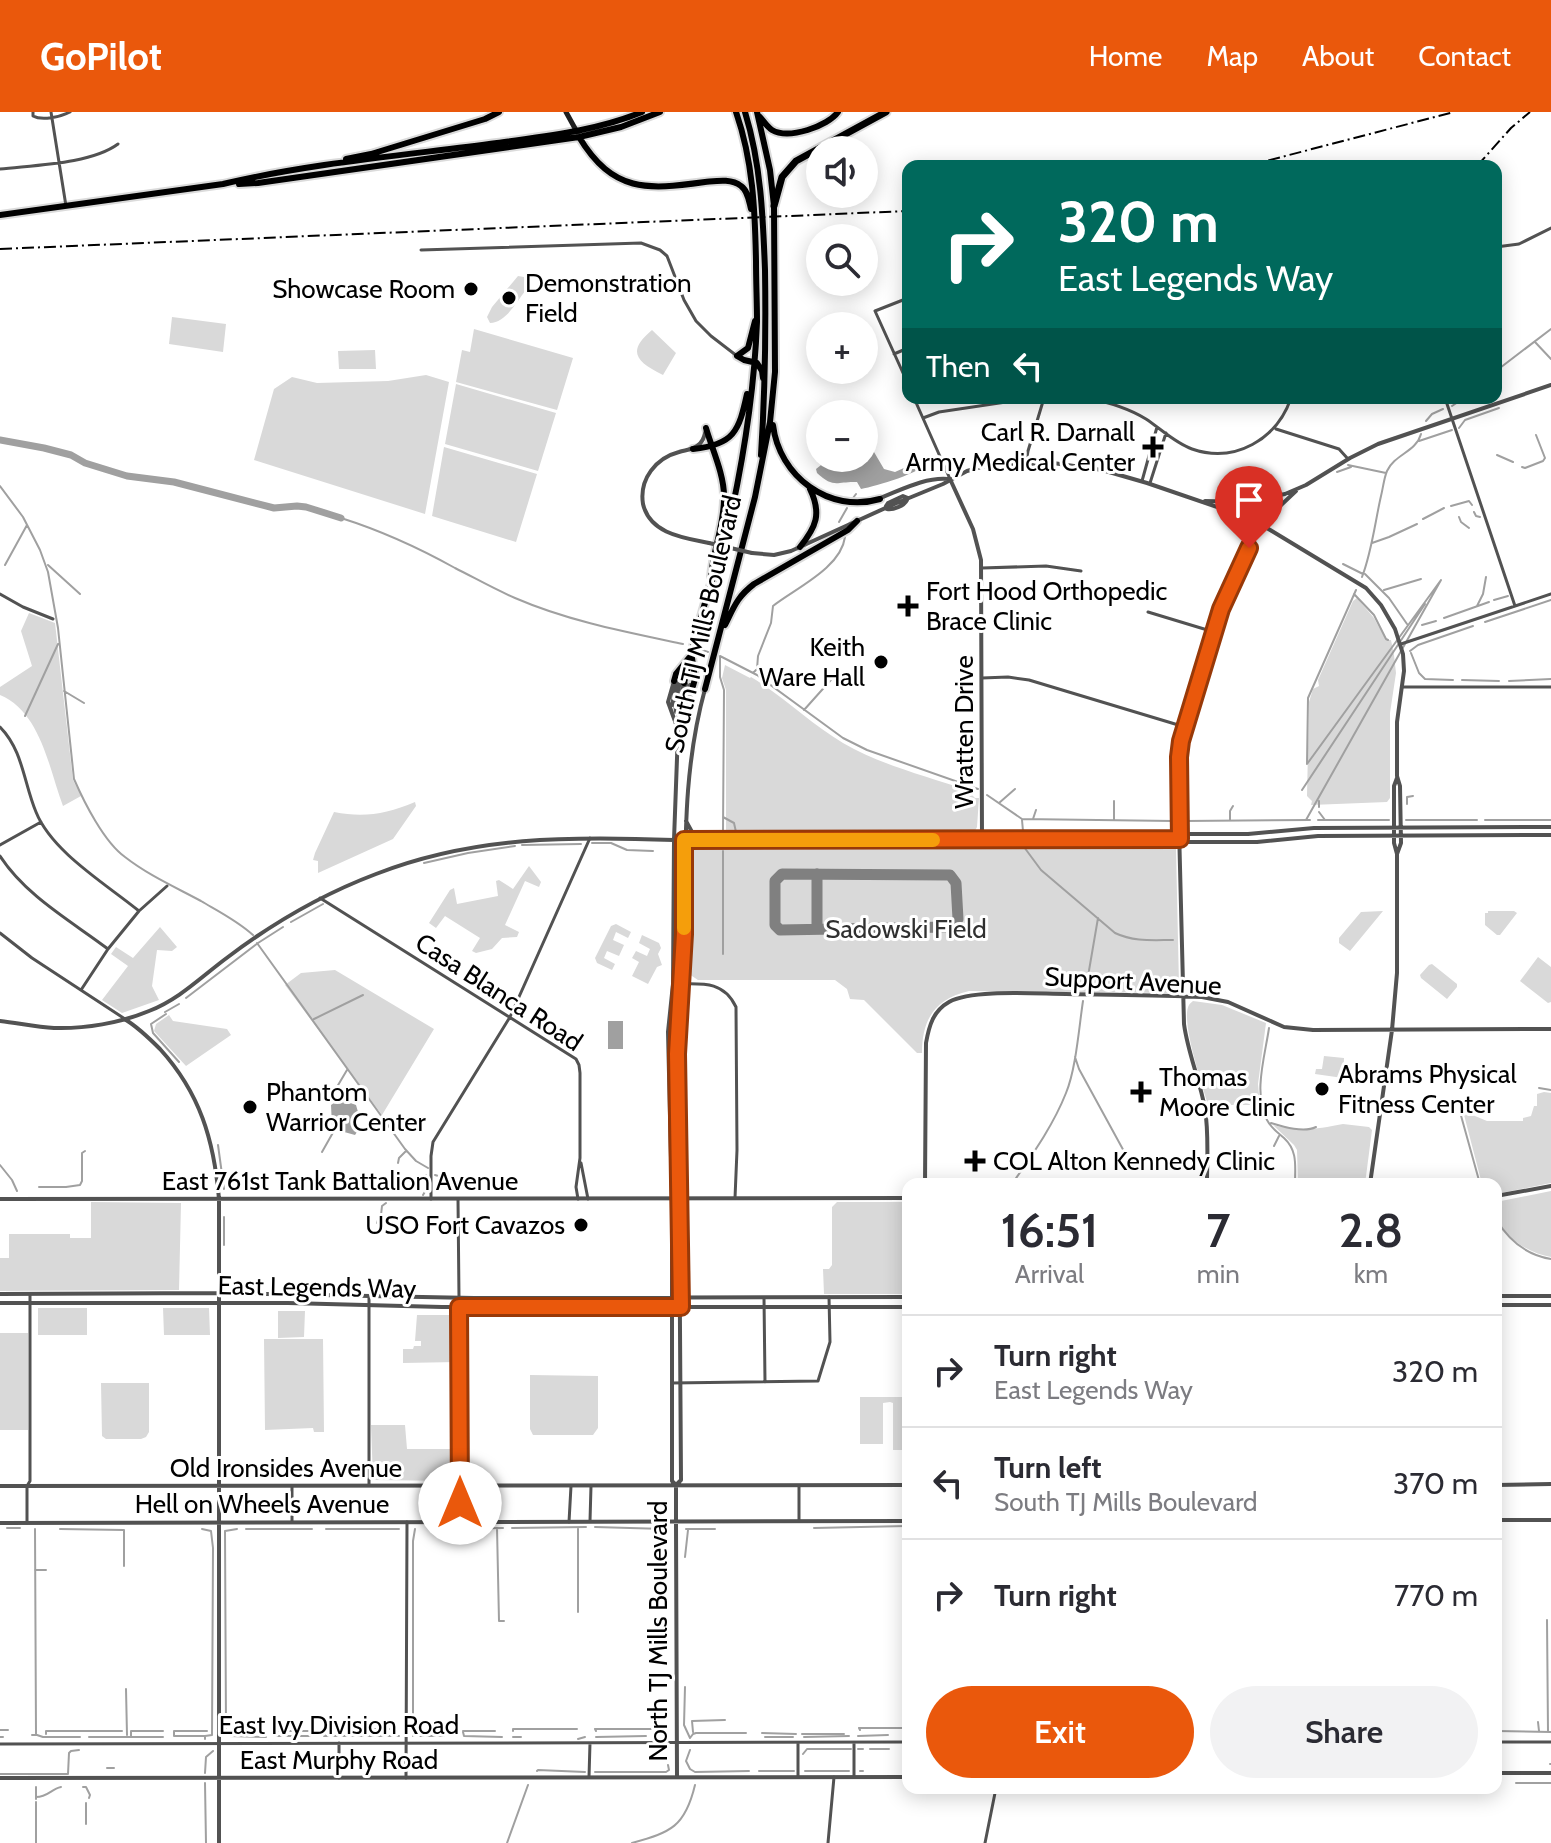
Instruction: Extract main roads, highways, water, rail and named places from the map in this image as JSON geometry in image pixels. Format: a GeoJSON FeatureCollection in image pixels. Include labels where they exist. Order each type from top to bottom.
{"type":"FeatureCollection","features":[{"type":"Feature","properties":{"kind":"highway"},"geometry":{"type":"LineString","coordinates":[[774,206],[782,177],[796,161],[886,112]]}},
{"type":"Feature","properties":{"kind":"main road"},"geometry":{"type":"LineString","coordinates":[[303,169],[371,154],[499,112]]}},
{"type":"Feature","properties":{"kind":"main road"},"geometry":{"type":"LineString","coordinates":[[566,112],[593,159],[617,177],[646,187],[660,188],[730,181],[742,187],[748,196],[755,224]]}},
{"type":"Feature","properties":{"kind":"main road"},"geometry":{"type":"LineString","coordinates":[[0,215],[223,184],[303,169],[578,134],[642,112]]}},
{"type":"Feature","properties":{"kind":"main road"},"geometry":{"type":"LineString","coordinates":[[223,184],[258,183],[621,127],[660,112]]}},
{"type":"Feature","properties":{"kind":"main road","name":"South TJ Mills Boulevard"},"geometry":{"type":"LineString","coordinates":[[683,683],[723,549],[738,480],[754,364],[757,318],[755,224],[749,156],[736,112]]}},
{"type":"Feature","properties":{"kind":"main road","name":"South TJ Mills Boulevard"},"geometry":{"type":"LineString","coordinates":[[745,112],[754,139],[763,215],[767,349],[759,479]]}},
{"type":"Feature","properties":{"kind":"main road"},"geometry":{"type":"LineString","coordinates":[[757,113],[772,130],[787,133],[831,121],[838,112]]}},
{"type":"Feature","properties":{"kind":"main road","name":"South TJ Mills Boulevard"},"geometry":{"type":"LineString","coordinates":[[705,689],[759,479],[772,407],[775,372],[774,206],[768,158],[757,113]]}},
{"type":"Feature","properties":{"kind":"main road"},"geometry":{"type":"LineString","coordinates":[[757,318],[748,348],[737,356],[759,364],[765,394]]}},
{"type":"Feature","properties":{"kind":"main road"},"geometry":{"type":"LineString","coordinates":[[693,449],[712,447],[725,441],[740,423],[754,364]]}},
{"type":"Feature","properties":{"kind":"main road"},"geometry":{"type":"LineString","coordinates":[[772,407],[773,428],[781,454],[813,494],[817,513],[811,534],[800,547]]}},
{"type":"Feature","properties":{"kind":"main road"},"geometry":{"type":"LineString","coordinates":[[706,428],[725,496],[712,560],[711,582]]}},
{"type":"Feature","properties":{"kind":"main road"},"geometry":{"type":"LineString","coordinates":[[803,481],[831,499],[843,502],[880,499]]}},
{"type":"Feature","properties":{"kind":"main road"},"geometry":{"type":"LineString","coordinates":[[719,635],[743,592],[848,530],[857,521]]}},
{"type":"Feature","properties":{"kind":"waterway"},"geometry":{"type":"LineString","coordinates":[[1502,366],[1551,329]]}},
{"type":"Feature","properties":{"kind":"waterway"},"geometry":{"type":"LineString","coordinates":[[1535,342],[1551,359]]}},
{"type":"Feature","properties":{"kind":"waterway"},"geometry":{"type":"LineString","coordinates":[[1459,428],[1465,420],[1499,408]]}},
{"type":"Feature","properties":{"kind":"waterway"},"geometry":{"type":"LineString","coordinates":[[1426,421],[1443,409]]}},
{"type":"Feature","properties":{"kind":"waterway"},"geometry":{"type":"LineString","coordinates":[[1419,441],[1452,430]]}},
{"type":"Feature","properties":{"kind":"waterway"},"geometry":{"type":"LineString","coordinates":[[1362,577],[1387,471],[1415,445],[1421,434]]}},
{"type":"Feature","properties":{"kind":"waterway"},"geometry":{"type":"LineString","coordinates":[[1522,467],[1545,458],[1536,435]]}},
{"type":"Feature","properties":{"kind":"waterway"},"geometry":{"type":"LineString","coordinates":[[0,440],[71,455],[85,463],[127,476],[174,482],[274,508],[306,507],[341,518]]}},
{"type":"Feature","properties":{"kind":"waterway"},"geometry":{"type":"LineString","coordinates":[[1497,455],[1513,462]]}},
{"type":"Feature","properties":{"kind":"waterway"},"geometry":{"type":"LineString","coordinates":[[1348,465],[1386,473]]}},
{"type":"Feature","properties":{"kind":"waterway"},"geometry":{"type":"LineString","coordinates":[[1337,472],[1351,467]]}},
{"type":"Feature","properties":{"kind":"waterway"},"geometry":{"type":"LineString","coordinates":[[0,486],[23,517],[48,572],[58,628],[74,779],[89,810],[102,832],[125,857],[228,916],[253,935]]}},
{"type":"Feature","properties":{"kind":"waterway"},"geometry":{"type":"LineString","coordinates":[[853,498],[856,494]]}},
{"type":"Feature","properties":{"kind":"waterway"},"geometry":{"type":"LineString","coordinates":[[1451,506],[1469,501],[1472,505]]}},
{"type":"Feature","properties":{"kind":"waterway"},"geometry":{"type":"LineString","coordinates":[[839,522],[847,508]]}},
{"type":"Feature","properties":{"kind":"waterway"},"geometry":{"type":"LineString","coordinates":[[1423,519],[1444,508]]}},
{"type":"Feature","properties":{"kind":"waterway"},"geometry":{"type":"LineString","coordinates":[[1474,512],[1480,517]]}},
{"type":"Feature","properties":{"kind":"waterway"},"geometry":{"type":"LineString","coordinates":[[1459,517],[1469,528]]}},
{"type":"Feature","properties":{"kind":"waterway"},"geometry":{"type":"LineString","coordinates":[[341,518],[399,540],[535,606],[598,625],[683,644]]}},
{"type":"Feature","properties":{"kind":"waterway"},"geometry":{"type":"LineString","coordinates":[[1372,543],[1417,524]]}},
{"type":"Feature","properties":{"kind":"waterway"},"geometry":{"type":"LineString","coordinates":[[5,565],[27,525]]}},
{"type":"Feature","properties":{"kind":"waterway"},"geometry":{"type":"LineString","coordinates":[[753,673],[757,669],[758,656],[771,623],[773,606],[827,568],[842,548],[845,537]]}},
{"type":"Feature","properties":{"kind":"waterway"},"geometry":{"type":"LineString","coordinates":[[1343,564],[1363,574]]}},
{"type":"Feature","properties":{"kind":"waterway"},"geometry":{"type":"LineString","coordinates":[[48,565],[80,594]]}},
{"type":"Feature","properties":{"kind":"waterway"},"geometry":{"type":"LineString","coordinates":[[1365,574],[1389,598],[1407,624]]}},
{"type":"Feature","properties":{"kind":"waterway"},"geometry":{"type":"LineString","coordinates":[[1477,606],[1486,577]]}},
{"type":"Feature","properties":{"kind":"waterway"},"geometry":{"type":"LineString","coordinates":[[1384,590],[1421,579]]}},
{"type":"Feature","properties":{"kind":"waterway"},"geometry":{"type":"LineString","coordinates":[[1306,820],[1441,580],[1307,764],[1308,698],[1356,590]]}},
{"type":"Feature","properties":{"kind":"waterway"},"geometry":{"type":"LineString","coordinates":[[1354,594],[1374,615],[1388,640]]}},
{"type":"Feature","properties":{"kind":"waterway"},"geometry":{"type":"LineString","coordinates":[[1494,600],[1508,596]]}},
{"type":"Feature","properties":{"kind":"waterway"},"geometry":{"type":"LineString","coordinates":[[1485,622],[1551,600]]}},
{"type":"Feature","properties":{"kind":"waterway"},"geometry":{"type":"LineString","coordinates":[[1444,618],[1489,602]]}},
{"type":"Feature","properties":{"kind":"waterway"},"geometry":{"type":"LineString","coordinates":[[1302,790],[1425,604]]}},
{"type":"Feature","properties":{"kind":"waterway"},"geometry":{"type":"LineString","coordinates":[[1422,625],[1436,621]]}},
{"type":"Feature","properties":{"kind":"waterway"},"geometry":{"type":"LineString","coordinates":[[1410,651],[1418,645],[1473,626]]}},
{"type":"Feature","properties":{"kind":"waterway"},"geometry":{"type":"LineString","coordinates":[[25,716],[58,644]]}},
{"type":"Feature","properties":{"kind":"waterway"},"geometry":{"type":"LineString","coordinates":[[702,650],[708,652]]}},
{"type":"Feature","properties":{"kind":"waterway"},"geometry":{"type":"LineString","coordinates":[[1411,653],[1419,673],[1425,679],[1453,680]]}},
{"type":"Feature","properties":{"kind":"waterway"},"geometry":{"type":"LineString","coordinates":[[723,830],[724,690],[720,677],[720,656],[757,675],[843,738],[867,750],[978,789]]}},
{"type":"Feature","properties":{"kind":"waterway"},"geometry":{"type":"LineString","coordinates":[[804,710],[838,672]]}},
{"type":"Feature","properties":{"kind":"waterway"},"geometry":{"type":"LineString","coordinates":[[1509,681],[1551,679]]}},
{"type":"Feature","properties":{"kind":"waterway"},"geometry":{"type":"LineString","coordinates":[[1462,680],[1499,681]]}},
{"type":"Feature","properties":{"kind":"waterway"},"geometry":{"type":"LineString","coordinates":[[64,691],[84,703]]}},
{"type":"Feature","properties":{"kind":"waterway"},"geometry":{"type":"LineString","coordinates":[[999,803],[1015,789]]}},
{"type":"Feature","properties":{"kind":"waterway"},"geometry":{"type":"LineString","coordinates":[[987,795],[1022,819],[1173,821]]}},
{"type":"Feature","properties":{"kind":"waterway"},"geometry":{"type":"LineString","coordinates":[[1407,804],[1407,797],[1413,796]]}},
{"type":"Feature","properties":{"kind":"waterway"},"geometry":{"type":"LineString","coordinates":[[1114,801],[1114,820]]}},
{"type":"Feature","properties":{"kind":"waterway"},"geometry":{"type":"LineString","coordinates":[[1319,801],[1319,807]]}},
{"type":"Feature","properties":{"kind":"waterway"},"geometry":{"type":"LineString","coordinates":[[1185,821],[1187,804]]}},
{"type":"Feature","properties":{"kind":"waterway"},"geometry":{"type":"LineString","coordinates":[[1230,820],[1233,806]]}},
{"type":"Feature","properties":{"kind":"waterway"},"geometry":{"type":"LineString","coordinates":[[1033,819],[1036,810]]}},
{"type":"Feature","properties":{"kind":"waterway"},"geometry":{"type":"LineString","coordinates":[[1319,812],[1325,820]]}},
{"type":"Feature","properties":{"kind":"waterway"},"geometry":{"type":"LineString","coordinates":[[723,817],[734,823],[736,832]]}},
{"type":"Feature","properties":{"kind":"waterway"},"geometry":{"type":"LineString","coordinates":[[1022,820],[1023,831]]}},
{"type":"Feature","properties":{"kind":"waterway"},"geometry":{"type":"LineString","coordinates":[[1184,821],[1310,820]]}},
{"type":"Feature","properties":{"kind":"waterway"},"geometry":{"type":"LineString","coordinates":[[1318,820],[1389,820]]}},
{"type":"Feature","properties":{"kind":"waterway"},"geometry":{"type":"LineString","coordinates":[[1406,820],[1477,820]]}},
{"type":"Feature","properties":{"kind":"waterway"},"geometry":{"type":"LineString","coordinates":[[1485,820],[1551,820]]}},
{"type":"Feature","properties":{"kind":"waterway"},"geometry":{"type":"LineString","coordinates":[[592,843],[611,843],[627,850],[653,851]]}},
{"type":"Feature","properties":{"kind":"waterway"},"geometry":{"type":"LineString","coordinates":[[522,845],[581,844]]}},
{"type":"Feature","properties":{"kind":"waterway"},"geometry":{"type":"LineString","coordinates":[[424,863],[515,846]]}},
{"type":"Feature","properties":{"kind":"waterway"},"geometry":{"type":"LineString","coordinates":[[1024,847],[1041,870],[1115,933],[1136,939],[1173,940]]}},
{"type":"Feature","properties":{"kind":"waterway"},"geometry":{"type":"LineString","coordinates":[[723,851],[723,954]]}},
{"type":"Feature","properties":{"kind":"waterway"},"geometry":{"type":"LineString","coordinates":[[291,922],[323,904]]}},
{"type":"Feature","properties":{"kind":"waterway"},"geometry":{"type":"LineString","coordinates":[[1086,988],[1098,918]]}},
{"type":"Feature","properties":{"kind":"waterway"},"geometry":{"type":"LineString","coordinates":[[186,998],[283,927]]}},
{"type":"Feature","properties":{"kind":"waterway"},"geometry":{"type":"LineString","coordinates":[[257,943],[405,1149],[428,1168]]}},
{"type":"Feature","properties":{"kind":"waterway"},"geometry":{"type":"LineString","coordinates":[[314,1019],[363,995]]}},
{"type":"Feature","properties":{"kind":"waterway"},"geometry":{"type":"LineString","coordinates":[[1016,1178],[1048,1129],[1066,1093],[1075,1060],[1083,1001]]}},
{"type":"Feature","properties":{"kind":"waterway"},"geometry":{"type":"LineString","coordinates":[[165,1012],[179,1004]]}},
{"type":"Feature","properties":{"kind":"waterway"},"geometry":{"type":"LineString","coordinates":[[166,1014],[151,1024],[153,1033],[179,1062]]}},
{"type":"Feature","properties":{"kind":"waterway"},"geometry":{"type":"LineString","coordinates":[[1269,1028],[1261,1074],[1261,1098],[1269,1123],[1292,1148],[1295,1178]]}},
{"type":"Feature","properties":{"kind":"waterway"},"geometry":{"type":"LineString","coordinates":[[1075,1057],[1126,1155]]}},
{"type":"Feature","properties":{"kind":"waterway"},"geometry":{"type":"LineString","coordinates":[[331,1097],[347,1070]]}},
{"type":"Feature","properties":{"kind":"waterway"},"geometry":{"type":"LineString","coordinates":[[1539,1088],[1551,1090]]}},
{"type":"Feature","properties":{"kind":"waterway"},"geometry":{"type":"LineString","coordinates":[[1460,1112],[1478,1178]]}},
{"type":"Feature","properties":{"kind":"waterway"},"geometry":{"type":"LineString","coordinates":[[1271,1123],[1288,1128],[1316,1127]]}},
{"type":"Feature","properties":{"kind":"waterway"},"geometry":{"type":"LineString","coordinates":[[322,1152],[335,1129]]}},
{"type":"Feature","properties":{"kind":"waterway"},"geometry":{"type":"LineString","coordinates":[[1274,1146],[1279,1136]]}},
{"type":"Feature","properties":{"kind":"waterway"},"geometry":{"type":"LineString","coordinates":[[218,1145],[224,1189]]}},
{"type":"Feature","properties":{"kind":"waterway"},"geometry":{"type":"LineString","coordinates":[[39,1187],[80,1185],[82,1153],[85,1151]]}},
{"type":"Feature","properties":{"kind":"waterway"},"geometry":{"type":"LineString","coordinates":[[398,1163],[406,1151]]}},
{"type":"Feature","properties":{"kind":"waterway"},"geometry":{"type":"LineString","coordinates":[[0,1165],[17,1191]]}},
{"type":"Feature","properties":{"kind":"waterway"},"geometry":{"type":"LineString","coordinates":[[423,1195],[426,1175]]}},
{"type":"Feature","properties":{"kind":"waterway"},"geometry":{"type":"LineString","coordinates":[[435,1175],[461,1183],[465,1189]]}},
{"type":"Feature","properties":{"kind":"waterway"},"geometry":{"type":"LineString","coordinates":[[381,1215],[382,1206],[386,1203]]}},
{"type":"Feature","properties":{"kind":"waterway"},"geometry":{"type":"LineString","coordinates":[[224,1217],[224,1245]]}},
{"type":"Feature","properties":{"kind":"waterway"},"geometry":{"type":"LineString","coordinates":[[1502,1227],[1519,1246],[1551,1259]]}},
{"type":"Feature","properties":{"kind":"waterway"},"geometry":{"type":"LineString","coordinates":[[814,1528],[902,1526]]}},
{"type":"Feature","properties":{"kind":"waterway"},"geometry":{"type":"LineString","coordinates":[[512,1528],[586,1527]]}},
{"type":"Feature","properties":{"kind":"waterway"},"geometry":{"type":"LineString","coordinates":[[595,1527],[665,1529]]}},
{"type":"Feature","properties":{"kind":"waterway"},"geometry":{"type":"LineString","coordinates":[[7,1528],[20,1528]]}},
{"type":"Feature","properties":{"kind":"waterway"},"geometry":{"type":"LineString","coordinates":[[497,1528],[499,1621],[504,1621]]}},
{"type":"Feature","properties":{"kind":"waterway"},"geometry":{"type":"LineString","coordinates":[[432,1529],[503,1528]]}},
{"type":"Feature","properties":{"kind":"waterway"},"geometry":{"type":"LineString","coordinates":[[578,1528],[578,1612]]}},
{"type":"Feature","properties":{"kind":"waterway"},"geometry":{"type":"LineString","coordinates":[[32,1735],[36,1735],[35,1529]]}},
{"type":"Feature","properties":{"kind":"waterway"},"geometry":{"type":"LineString","coordinates":[[60,1529],[124,1530],[124,1566]]}},
{"type":"Feature","properties":{"kind":"waterway"},"geometry":{"type":"LineString","coordinates":[[202,1529],[211,1531],[213,1548],[212,1735],[205,1736]]}},
{"type":"Feature","properties":{"kind":"waterway"},"geometry":{"type":"LineString","coordinates":[[226,1729],[225,1531],[237,1529]]}},
{"type":"Feature","properties":{"kind":"waterway"},"geometry":{"type":"LineString","coordinates":[[246,1529],[312,1529]]}},
{"type":"Feature","properties":{"kind":"waterway"},"geometry":{"type":"LineString","coordinates":[[326,1529],[399,1529]]}},
{"type":"Feature","properties":{"kind":"waterway"},"geometry":{"type":"LineString","coordinates":[[415,1529],[413,1736],[444,1736]]}},
{"type":"Feature","properties":{"kind":"waterway"},"geometry":{"type":"LineString","coordinates":[[686,1529],[715,1529]]}},
{"type":"Feature","properties":{"kind":"waterway"},"geometry":{"type":"LineString","coordinates":[[685,1557],[688,1530]]}},
{"type":"Feature","properties":{"kind":"waterway"},"geometry":{"type":"LineString","coordinates":[[35,1570],[46,1570]]}},
{"type":"Feature","properties":{"kind":"waterway"},"geometry":{"type":"LineString","coordinates":[[1547,1620],[1548,1732]]}},
{"type":"Feature","properties":{"kind":"waterway"},"geometry":{"type":"LineString","coordinates":[[685,1687],[684,1725],[690,1738],[696,1733],[746,1733]]}},
{"type":"Feature","properties":{"kind":"waterway"},"geometry":{"type":"LineString","coordinates":[[126,1689],[127,1735]]}},
{"type":"Feature","properties":{"kind":"waterway"},"geometry":{"type":"LineString","coordinates":[[693,1732],[692,1721],[725,1720]]}},
{"type":"Feature","properties":{"kind":"waterway"},"geometry":{"type":"LineString","coordinates":[[1538,1722],[1539,1731]]}},
{"type":"Feature","properties":{"kind":"waterway"},"geometry":{"type":"LineString","coordinates":[[860,1730],[902,1728]]}},
{"type":"Feature","properties":{"kind":"waterway"},"geometry":{"type":"LineString","coordinates":[[325,1736],[325,1729],[389,1729]]}},
{"type":"Feature","properties":{"kind":"waterway"},"geometry":{"type":"LineString","coordinates":[[513,1731],[577,1729]]}},
{"type":"Feature","properties":{"kind":"waterway"},"geometry":{"type":"LineString","coordinates":[[596,1731],[660,1729]]}},
{"type":"Feature","properties":{"kind":"waterway"},"geometry":{"type":"LineString","coordinates":[[0,1730],[8,1730]]}},
{"type":"Feature","properties":{"kind":"waterway"},"geometry":{"type":"LineString","coordinates":[[46,1734],[46,1731],[122,1731]]}},
{"type":"Feature","properties":{"kind":"waterway"},"geometry":{"type":"LineString","coordinates":[[131,1737],[131,1731],[163,1731]]}},
{"type":"Feature","properties":{"kind":"waterway"},"geometry":{"type":"LineString","coordinates":[[205,1739],[205,1736],[174,1736],[174,1731],[207,1731]]}},
{"type":"Feature","properties":{"kind":"waterway"},"geometry":{"type":"LineString","coordinates":[[233,1736],[233,1731],[265,1731]]}},
{"type":"Feature","properties":{"kind":"waterway"},"geometry":{"type":"LineString","coordinates":[[276,1735],[276,1731],[309,1731]]}},
{"type":"Feature","properties":{"kind":"waterway"},"geometry":{"type":"LineString","coordinates":[[419,1735],[419,1731],[452,1731]]}},
{"type":"Feature","properties":{"kind":"waterway"},"geometry":{"type":"LineString","coordinates":[[463,1731],[495,1731]]}},
{"type":"Feature","properties":{"kind":"waterway"},"geometry":{"type":"LineString","coordinates":[[1502,1731],[1551,1732]]}},
{"type":"Feature","properties":{"kind":"waterway"},"geometry":{"type":"LineString","coordinates":[[463,1732],[464,1736],[502,1737]]}},
{"type":"Feature","properties":{"kind":"waterway"},"geometry":{"type":"LineString","coordinates":[[762,1733],[796,1734]]}},
{"type":"Feature","properties":{"kind":"waterway"},"geometry":{"type":"LineString","coordinates":[[802,1734],[844,1734]]}},
{"type":"Feature","properties":{"kind":"waterway"},"geometry":{"type":"LineString","coordinates":[[37,1735],[80,1737]]}},
{"type":"Feature","properties":{"kind":"waterway"},"geometry":{"type":"LineString","coordinates":[[858,1736],[888,1735]]}},
{"type":"Feature","properties":{"kind":"waterway"},"geometry":{"type":"LineString","coordinates":[[229,1736],[266,1737]]}},
{"type":"Feature","properties":{"kind":"waterway"},"geometry":{"type":"LineString","coordinates":[[275,1736],[314,1736]]}},
{"type":"Feature","properties":{"kind":"waterway"},"geometry":{"type":"LineString","coordinates":[[324,1736],[399,1736]]}},
{"type":"Feature","properties":{"kind":"waterway"},"geometry":{"type":"LineString","coordinates":[[596,1737],[646,1736]]}},
{"type":"Feature","properties":{"kind":"waterway"},"geometry":{"type":"LineString","coordinates":[[804,1737],[849,1736]]}},
{"type":"Feature","properties":{"kind":"waterway"},"geometry":{"type":"LineString","coordinates":[[89,1737],[163,1737]]}},
{"type":"Feature","properties":{"kind":"waterway"},"geometry":{"type":"LineString","coordinates":[[513,1737],[521,1737]]}},
{"type":"Feature","properties":{"kind":"waterway"},"geometry":{"type":"LineString","coordinates":[[578,1739],[585,1737]]}},
{"type":"Feature","properties":{"kind":"waterway"},"geometry":{"type":"LineString","coordinates":[[765,1737],[793,1737]]}},
{"type":"Feature","properties":{"kind":"waterway"},"geometry":{"type":"LineString","coordinates":[[803,1754],[807,1749],[851,1749]]}},
{"type":"Feature","properties":{"kind":"waterway"},"geometry":{"type":"LineString","coordinates":[[858,1749],[863,1749]]}},
{"type":"Feature","properties":{"kind":"waterway"},"geometry":{"type":"LineString","coordinates":[[870,1749],[889,1749]]}},
{"type":"Feature","properties":{"kind":"waterway"},"geometry":{"type":"LineString","coordinates":[[0,1774],[68,1774],[69,1753],[79,1750]]}},
{"type":"Feature","properties":{"kind":"waterway"},"geometry":{"type":"LineString","coordinates":[[690,1750],[686,1761],[695,1772]]}},
{"type":"Feature","properties":{"kind":"waterway"},"geometry":{"type":"LineString","coordinates":[[205,1773],[206,1757],[213,1751]]}},
{"type":"Feature","properties":{"kind":"waterway"},"geometry":{"type":"LineString","coordinates":[[595,1772],[666,1772],[668,1765]]}},
{"type":"Feature","properties":{"kind":"waterway"},"geometry":{"type":"LineString","coordinates":[[107,1768],[114,1768]]}},
{"type":"Feature","properties":{"kind":"waterway"},"geometry":{"type":"LineString","coordinates":[[537,1771],[585,1772]]}},
{"type":"Feature","properties":{"kind":"waterway"},"geometry":{"type":"LineString","coordinates":[[695,1772],[749,1771]]}},
{"type":"Feature","properties":{"kind":"waterway"},"geometry":{"type":"LineString","coordinates":[[759,1771],[794,1771]]}},
{"type":"Feature","properties":{"kind":"waterway"},"geometry":{"type":"LineString","coordinates":[[805,1771],[849,1771]]}},
{"type":"Feature","properties":{"kind":"waterway"},"geometry":{"type":"LineString","coordinates":[[205,1783],[206,1843]]}},
{"type":"Feature","properties":{"kind":"waterway"},"geometry":{"type":"LineString","coordinates":[[1516,1783],[1551,1783]]}},
{"type":"Feature","properties":{"kind":"waterway"},"geometry":{"type":"LineString","coordinates":[[507,1843],[528,1785]]}},
{"type":"Feature","properties":{"kind":"waterway"},"geometry":{"type":"LineString","coordinates":[[632,1843],[674,1826],[686,1810],[695,1785]]}},
{"type":"Feature","properties":{"kind":"waterway"},"geometry":{"type":"LineString","coordinates":[[36,1787],[36,1799]]}},
{"type":"Feature","properties":{"kind":"waterway"},"geometry":{"type":"LineString","coordinates":[[36,1797],[61,1787]]}},
{"type":"Feature","properties":{"kind":"waterway"},"geometry":{"type":"LineString","coordinates":[[83,1787],[86,1787],[89,1798]]}},
{"type":"Feature","properties":{"kind":"waterway"},"geometry":{"type":"LineString","coordinates":[[36,1802],[36,1843]]}},
{"type":"Feature","properties":{"kind":"waterway"},"geometry":{"type":"LineString","coordinates":[[86,1803],[86,1824]]}},
{"type":"Feature","properties":{"kind":"railway"},"geometry":{"type":"LineString","coordinates":[[1270,160],[1454,112]]}},
{"type":"Feature","properties":{"kind":"railway"},"geometry":{"type":"LineString","coordinates":[[1482,160],[1530,112]]}},
{"type":"Feature","properties":{"kind":"railway"},"geometry":{"type":"LineString","coordinates":[[0,249],[902,211]]}},
{"type":"Feature","properties":{"kind":"place","name":"Showcase Room"},"geometry":{"type":"Point","coordinates":[471,289]}},
{"type":"Feature","properties":{"kind":"place","name":"Demonstration Field"},"geometry":{"type":"Point","coordinates":[509,298]}},
{"type":"Feature","properties":{"kind":"place","name":"Carl R. Darnall Army Medical Center"},"geometry":{"type":"Point","coordinates":[1153,447]}},
{"type":"Feature","properties":{"kind":"place","name":"Fort Hood Orthopedic Brace Clinic"},"geometry":{"type":"Point","coordinates":[908,606]}},
{"type":"Feature","properties":{"kind":"place","name":"Keith Ware Hall"},"geometry":{"type":"Point","coordinates":[881,662]}},
{"type":"Feature","properties":{"kind":"place","name":"Abrams Physical Fitness Center"},"geometry":{"type":"Point","coordinates":[1322,1089]}},
{"type":"Feature","properties":{"kind":"place","name":"Thomas Moore Clinic"},"geometry":{"type":"Point","coordinates":[1141,1092]}},
{"type":"Feature","properties":{"kind":"place","name":"Phantom Warrior Center"},"geometry":{"type":"Point","coordinates":[250,1107]}},
{"type":"Feature","properties":{"kind":"place","name":"COL Alton Kennedy Clinic"},"geometry":{"type":"Point","coordinates":[975,1161]}},
{"type":"Feature","properties":{"kind":"place","name":"USO Fort Cavazos"},"geometry":{"type":"Point","coordinates":[581,1225]}},
{"type":"Feature","properties":{"kind":"park label","name":"Sadowski Field"},"geometry":{"type":"Point","coordinates":[906,929]}}]}
